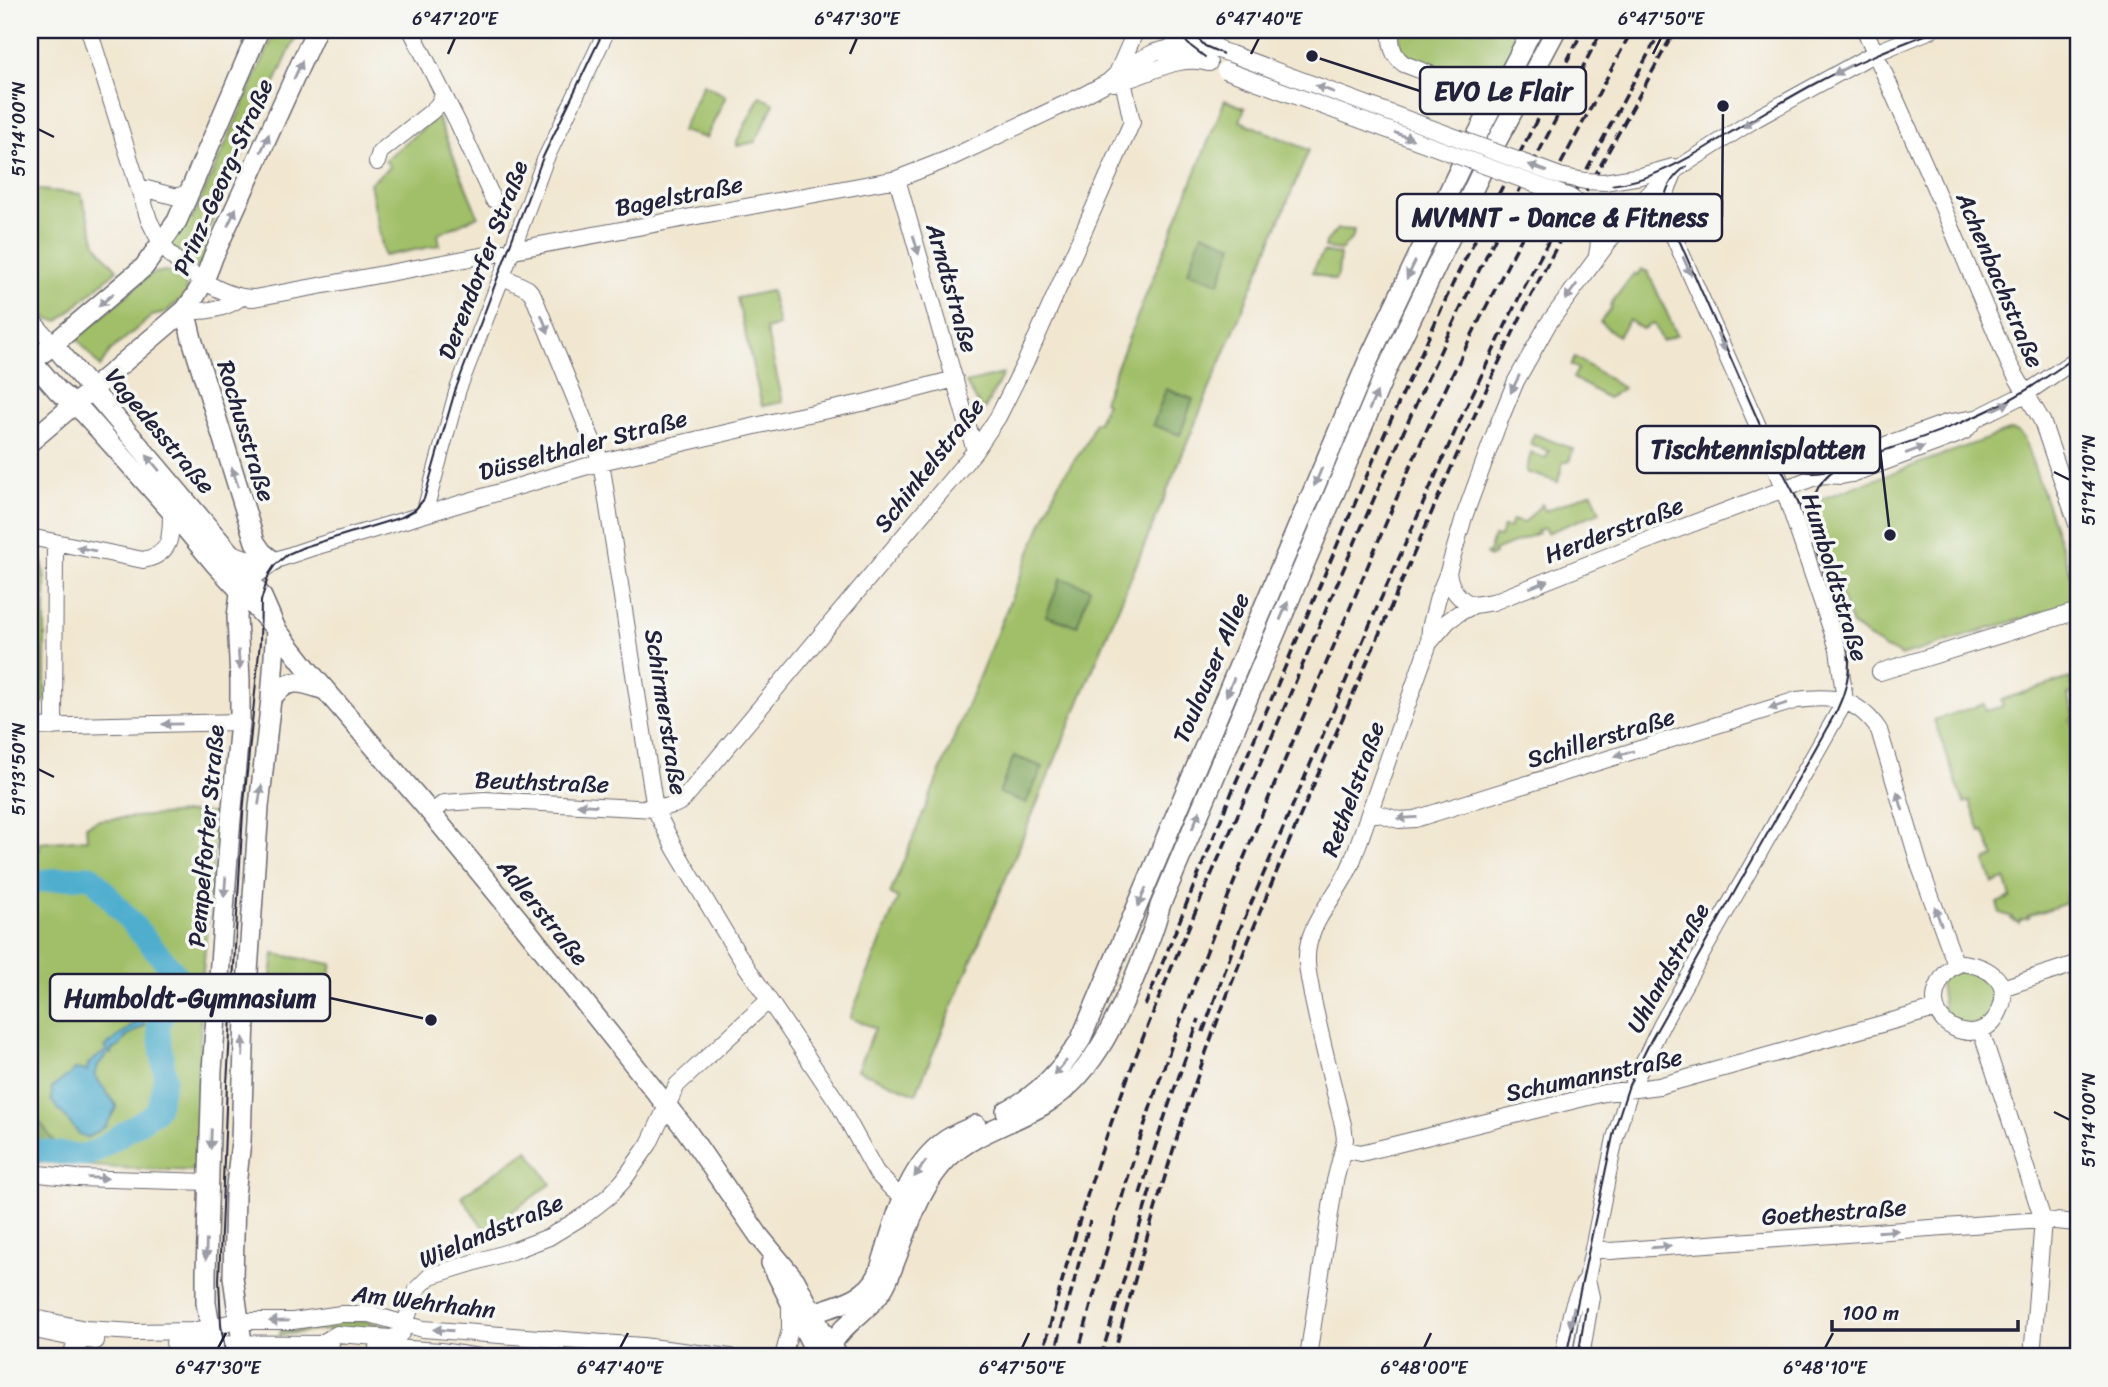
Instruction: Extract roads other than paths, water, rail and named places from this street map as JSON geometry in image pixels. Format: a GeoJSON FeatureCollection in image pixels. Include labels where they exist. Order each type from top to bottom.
{"type":"FeatureCollection","features":[{"type":"Feature","properties":{"kind":"main road","name":"Prinz-Georg-Straße"},"geometry":{"type":"LineString","coordinates":[[31,361],[144,267],[162,244],[177,221],[259,30]]}},
{"type":"Feature","properties":{"kind":"main road","name":"Prinz-Georg-Straße"},"geometry":{"type":"LineString","coordinates":[[30,442],[185,310],[195,298],[205,281],[316,30]]}},
{"type":"Feature","properties":{"kind":"main road","name":"Toulouser Allee"},"geometry":{"type":"LineString","coordinates":[[912,1198],[912,1180],[935,1149],[946,1140],[1015,1107],[1051,1079],[1080,1041],[1368,361],[1455,177],[1532,30]]}},
{"type":"Feature","properties":{"kind":"main road","name":"Toulouser Allee"},"geometry":{"type":"LineString","coordinates":[[912,1198],[957,1150],[973,1139],[1043,1106],[1058,1096],[1079,1077],[1103,1043],[1144,955],[1160,906],[1370,409],[1418,302],[1491,152],[1556,30]]}},
{"type":"Feature","properties":{"kind":"main road","name":"Toulouser Allee"},"geometry":{"type":"LineString","coordinates":[[1491,152],[1488,141],[1503,106],[1502,102],[1496,99]]}},
{"type":"Feature","properties":{"kind":"main road","name":"Rochusstraße"},"geometry":{"type":"LineString","coordinates":[[185,310],[255,542],[273,561]]}},
{"type":"Feature","properties":{"kind":"main road","name":"Vagedesstraße"},"geometry":{"type":"LineString","coordinates":[[53,344],[92,389],[245,586]]}},
{"type":"Feature","properties":{"kind":"main road","name":"Vagedesstraße"},"geometry":{"type":"LineString","coordinates":[[31,361],[58,391],[84,413],[171,511],[222,558]]}},
{"type":"Feature","properties":{"kind":"main road","name":"Düsselthaler Straße"},"geometry":{"type":"LineString","coordinates":[[245,586],[273,561]]}},
{"type":"Feature","properties":{"kind":"main road","name":"Pempelforter Straße"},"geometry":{"type":"LineString","coordinates":[[213,1341],[205,1295],[212,1070],[229,830],[240,722],[237,628],[245,586]]}},
{"type":"Feature","properties":{"kind":"main road","name":"Adlerstraße"},"geometry":{"type":"LineString","coordinates":[[245,586],[325,690],[431,813],[666,1105],[759,1236],[794,1280],[815,1336]]}},
{"type":"Feature","properties":{"kind":"main road"},"geometry":{"type":"LineString","coordinates":[[237,628],[252,623],[267,624],[276,629]]}},
{"type":"Feature","properties":{"kind":"main road","name":"Pempelforter Straße"},"geometry":{"type":"LineString","coordinates":[[241,1339],[233,1277],[237,1164],[241,1141],[245,1017],[258,820],[276,629]]}},
{"type":"Feature","properties":{"kind":"main road"},"geometry":{"type":"LineString","coordinates":[[271,699],[280,688],[289,683],[301,683],[325,690]]}},
{"type":"Feature","properties":{"kind":"main road"},"geometry":{"type":"LineString","coordinates":[[1089,1022],[1103,1016],[1135,944],[1160,906]]}},
{"type":"Feature","properties":{"kind":"main road"},"geometry":{"type":"LineString","coordinates":[[213,1095],[222,1085],[230,1085],[236,1089],[237,1164]]}},
{"type":"Feature","properties":{"kind":"main road"},"geometry":{"type":"LineString","coordinates":[[815,1336],[834,1308],[850,1301],[876,1280],[912,1198]]}},
{"type":"Feature","properties":{"kind":"main road"},"geometry":{"type":"LineString","coordinates":[[815,1336],[839,1331],[881,1293],[889,1277],[912,1198]]}},
{"type":"Feature","properties":{"kind":"main road","name":"Adlerstraße"},"geometry":{"type":"LineString","coordinates":[[759,1236],[790,1302],[815,1336]]}},
{"type":"Feature","properties":{"kind":"street"},"geometry":{"type":"LineString","coordinates":[[89,30],[149,220],[162,244],[178,262],[205,281],[240,298]]}},
{"type":"Feature","properties":{"kind":"street"},"geometry":{"type":"LineString","coordinates":[[411,30],[493,200]]}},
{"type":"Feature","properties":{"kind":"street","name":"Derendorfer Straße"},"geometry":{"type":"LineString","coordinates":[[424,514],[458,389],[553,140],[606,30]]}},
{"type":"Feature","properties":{"kind":"street"},"geometry":{"type":"LineString","coordinates":[[1173,30],[1192,54],[1225,70],[1570,197],[1592,215],[1600,242],[1594,261]]}},
{"type":"Feature","properties":{"kind":"street"},"geometry":{"type":"LineString","coordinates":[[1185,47],[1191,30]]}},
{"type":"Feature","properties":{"kind":"street"},"geometry":{"type":"LineString","coordinates":[[1196,30],[1211,44],[1227,53]]}},
{"type":"Feature","properties":{"kind":"street"},"geometry":{"type":"LineString","coordinates":[[1392,30],[1391,46],[1401,62],[1496,99]]}},
{"type":"Feature","properties":{"kind":"street","name":"Achenbachstraße"},"geometry":{"type":"LineString","coordinates":[[1865,30],[1936,189],[2004,352],[2042,421],[2078,527]]}},
{"type":"Feature","properties":{"kind":"street","name":"Rethelstraße"},"geometry":{"type":"LineString","coordinates":[[1308,1357],[1335,1181],[1343,1149],[1343,1125],[1317,1018],[1306,964],[1307,955],[1315,926],[1347,873],[1370,811],[1429,643],[1438,597],[1464,517],[1516,381],[1548,324],[1637,205],[1662,180],[1685,162],[1786,101],[1875,53],[1931,30]]}},
{"type":"Feature","properties":{"kind":"street"},"geometry":{"type":"LineString","coordinates":[[1116,78],[1131,31]]}},
{"type":"Feature","properties":{"kind":"street","name":"Bagelstraße"},"geometry":{"type":"LineString","coordinates":[[185,310],[196,312],[231,304],[240,298],[254,298],[897,179],[948,159],[1116,78],[1155,52],[1172,47],[1185,47],[1209,48],[1227,53]]}},
{"type":"Feature","properties":{"kind":"street","name":"Bagelstraße"},"geometry":{"type":"LineString","coordinates":[[1168,65],[1185,47]]}},
{"type":"Feature","properties":{"kind":"street","name":"Rethelstraße"},"geometry":{"type":"LineString","coordinates":[[1227,53],[1560,176],[1604,182],[1641,176],[1685,162]]}},
{"type":"Feature","properties":{"kind":"street","name":"Bagelstraße"},"geometry":{"type":"LineString","coordinates":[[1116,78],[1194,60],[1209,63]]}},
{"type":"Feature","properties":{"kind":"street","name":"Schinkelstraße"},"geometry":{"type":"LineString","coordinates":[[655,808],[682,801],[975,451],[998,417],[1027,359],[1132,122],[1116,78]]}},
{"type":"Feature","properties":{"kind":"street"},"geometry":{"type":"LineString","coordinates":[[377,162],[380,152],[431,112],[443,95]]}},
{"type":"Feature","properties":{"kind":"street","name":"Humboldtstraße"},"geometry":{"type":"LineString","coordinates":[[1685,162],[1667,186],[1664,202],[1666,219],[1784,490],[1838,649],[1844,701]]}},
{"type":"Feature","properties":{"kind":"street","name":"Arndtstraße"},"geometry":{"type":"LineString","coordinates":[[897,179],[975,451]]}},
{"type":"Feature","properties":{"kind":"street"},"geometry":{"type":"LineString","coordinates":[[139,187],[177,197],[189,192]]}},
{"type":"Feature","properties":{"kind":"street"},"geometry":{"type":"LineString","coordinates":[[144,267],[178,262]]}},
{"type":"Feature","properties":{"kind":"street","name":"Schirmerstraße"},"geometry":{"type":"LineString","coordinates":[[502,276],[528,289],[533,295],[601,462],[655,808],[674,849],[736,951],[838,1103],[876,1172],[893,1191],[912,1198]]}},
{"type":"Feature","properties":{"kind":"street","name":"Vagedesstraße"},"geometry":{"type":"LineString","coordinates":[[30,318],[53,344]]}},
{"type":"Feature","properties":{"kind":"street","name":"Herderstraße"},"geometry":{"type":"LineString","coordinates":[[1429,643],[1448,621],[1474,605],[1493,602],[1827,474],[1847,459],[1947,423],[1977,418],[2025,394],[2078,358]]}},
{"type":"Feature","properties":{"kind":"street","name":"Düsselthaler Straße"},"geometry":{"type":"LineString","coordinates":[[273,561],[601,462],[867,402],[955,379]]}},
{"type":"Feature","properties":{"kind":"street"},"geometry":{"type":"LineString","coordinates":[[30,537],[143,560],[155,558],[168,543],[171,511]]}},
{"type":"Feature","properties":{"kind":"street"},"geometry":{"type":"LineString","coordinates":[[54,727],[55,542]]}},
{"type":"Feature","properties":{"kind":"street"},"geometry":{"type":"LineString","coordinates":[[222,558],[273,561]]}},
{"type":"Feature","properties":{"kind":"street"},"geometry":{"type":"LineString","coordinates":[[1448,572],[1453,589],[1465,601],[1474,605]]}},
{"type":"Feature","properties":{"kind":"street"},"geometry":{"type":"LineString","coordinates":[[1880,672],[2078,611]]}},
{"type":"Feature","properties":{"kind":"street","name":"Schillerstraße"},"geometry":{"type":"LineString","coordinates":[[1370,811],[1399,820],[1415,819],[1797,700],[1821,696],[1844,701]]}},
{"type":"Feature","properties":{"kind":"street"},"geometry":{"type":"LineString","coordinates":[[1844,701],[1858,707],[1878,730],[1920,867],[1956,965]]}},
{"type":"Feature","properties":{"kind":"street","name":"Uhlandstraße"},"geometry":{"type":"LineString","coordinates":[[1581,1357],[1591,1297],[1587,1279],[1615,1138],[1630,1090],[1662,1024],[1844,701]]}},
{"type":"Feature","properties":{"kind":"street"},"geometry":{"type":"LineString","coordinates":[[30,727],[240,722]]}},
{"type":"Feature","properties":{"kind":"street","name":"Beuthstraße"},"geometry":{"type":"LineString","coordinates":[[431,813],[444,803],[485,800],[655,808]]}},
{"type":"Feature","properties":{"kind":"street"},"geometry":{"type":"LineString","coordinates":[[2002,988],[2078,963]]}},
{"type":"Feature","properties":{"kind":"street"},"geometry":{"type":"LineString","coordinates":[[1968,964],[1983,969],[1996,977],[2002,988],[2004,998],[1998,1013],[1991,1025],[1981,1031],[1969,1033],[1954,1027],[1940,1018],[1935,1009],[1934,996],[1938,984],[1947,970],[1956,965],[1968,964]]}},
{"type":"Feature","properties":{"kind":"street","name":"Wielandstraße"},"geometry":{"type":"LineString","coordinates":[[404,1324],[417,1289],[430,1276],[549,1237],[585,1215],[609,1196],[649,1144],[681,1079],[769,1000]]}},
{"type":"Feature","properties":{"kind":"street","name":"Schumannstraße"},"geometry":{"type":"LineString","coordinates":[[1343,1149],[1361,1153],[1604,1093],[1659,1086],[1935,1009]]}},
{"type":"Feature","properties":{"kind":"street"},"geometry":{"type":"LineString","coordinates":[[1981,1031],[2043,1220],[2032,1357]]}},
{"type":"Feature","properties":{"kind":"street"},"geometry":{"type":"LineString","coordinates":[[30,1173],[77,1178],[209,1182]]}},
{"type":"Feature","properties":{"kind":"street","name":"Goethestraße"},"geometry":{"type":"LineString","coordinates":[[1593,1248],[1610,1251],[2043,1220],[2078,1223]]}},
{"type":"Feature","properties":{"kind":"street","name":"Uhlandstraße"},"geometry":{"type":"LineString","coordinates":[[1563,1357],[1574,1303],[1579,1288],[1587,1279]]}},
{"type":"Feature","properties":{"kind":"street","name":"Am Wehrhahn"},"geometry":{"type":"LineString","coordinates":[[30,1317],[106,1331],[192,1331],[213,1341],[241,1339],[293,1321],[355,1313],[381,1315],[423,1329],[642,1346],[730,1357]]}},
{"type":"Feature","properties":{"kind":"street"},"geometry":{"type":"LineString","coordinates":[[322,1343],[337,1334],[395,1337],[400,1335],[404,1324]]}},
{"type":"Feature","properties":{"kind":"street","name":"Am Wehrhahn"},"geometry":{"type":"LineString","coordinates":[[30,1329],[83,1340],[137,1343],[241,1339],[441,1351],[481,1357]]}},
{"type":"Feature","properties":{"kind":"street"},"geometry":{"type":"LineString","coordinates":[[481,1357],[479,1351],[483,1342],[503,1343],[514,1335]]}},
{"type":"Feature","properties":{"kind":"street"},"geometry":{"type":"LineString","coordinates":[[783,1357],[815,1336]]}},
{"type":"Feature","properties":{"kind":"street"},"geometry":{"type":"LineString","coordinates":[[541,1357],[551,1349],[544,1338]]}},
{"type":"Feature","properties":{"kind":"street"},"geometry":{"type":"LineString","coordinates":[[70,1357],[83,1340]]}},
{"type":"Feature","properties":{"kind":"street"},"geometry":{"type":"LineString","coordinates":[[521,1357],[534,1357]]}},
{"type":"Feature","properties":{"kind":"water"},"geometry":{"type":"Polygon","coordinates":[[[141,1019],[145,1025],[126,1037],[119,1047],[112,1049],[111,1054],[109,1052],[99,1064],[94,1075],[116,1108],[106,1126],[87,1138],[79,1134],[51,1100],[52,1088],[76,1069],[87,1071],[88,1064],[107,1050],[105,1047],[141,1019]]]}},
{"type":"Feature","properties":{"kind":"water"},"geometry":{"type":"Polygon","coordinates":[[[30,1145],[67,1148],[94,1157],[30,1155],[30,1145]]]}},
{"type":"Feature","properties":{"kind":"waterway"},"geometry":{"type":"LineString","coordinates":[[30,882],[92,877],[177,976],[158,1026],[165,1076],[158,1107],[154,1113],[86,1155],[30,1150]]}},
{"type":"Feature","properties":{"kind":"tram line"},"geometry":{"type":"LineString","coordinates":[[226,1357],[219,1280],[227,1084],[243,813],[260,642],[261,601],[269,574],[288,554],[402,517],[415,510],[424,499],[455,391],[543,157],[604,30]]}},
{"type":"Feature","properties":{"kind":"tram line"},"geometry":{"type":"LineString","coordinates":[[1178,30],[1188,44],[1205,57]]}},
{"type":"Feature","properties":{"kind":"tram line"},"geometry":{"type":"LineString","coordinates":[[1190,30],[1205,46],[1230,57],[1560,179],[1605,185],[1627,182],[1669,168],[1831,75],[1938,30]]}},
{"type":"Feature","properties":{"kind":"tram line"},"geometry":{"type":"LineString","coordinates":[[1674,236],[1665,217],[1665,198],[1672,181],[1687,166]]}},
{"type":"Feature","properties":{"kind":"tram line"},"geometry":{"type":"LineString","coordinates":[[1549,185],[1593,202]]}},
{"type":"Feature","properties":{"kind":"tram line"},"geometry":{"type":"LineString","coordinates":[[1566,1357],[1614,1131],[1629,1085],[1651,1040],[1837,710],[1849,672],[1845,632],[1798,501],[1767,441],[1680,242],[1670,229]]}},
{"type":"Feature","properties":{"kind":"tram line"},"geometry":{"type":"LineString","coordinates":[[1777,457],[1788,466],[1801,471],[1828,470],[1941,431],[1984,412],[2024,392],[2078,355]]}},
{"type":"Feature","properties":{"kind":"tram line"},"geometry":{"type":"LineString","coordinates":[[1815,526],[1813,505],[1818,487],[1830,473],[1848,462]]}},
{"type":"Feature","properties":{"kind":"tram line"},"geometry":{"type":"LineString","coordinates":[[1578,1357],[1586,1308]]}},
{"type":"Feature","properties":{"kind":"tram line"},"geometry":{"type":"LineString","coordinates":[[567,1351],[643,1357]]}},
{"type":"Feature","properties":{"kind":"railway"},"geometry":{"type":"LineString","coordinates":[[1145,1006],[1236,782],[1385,433],[1455,279],[1583,30]]}},
{"type":"Feature","properties":{"kind":"railway"},"geometry":{"type":"LineString","coordinates":[[1042,1357],[1072,1245],[1107,1135],[1184,939],[1373,500],[1439,354],[1498,231],[1602,30]]}},
{"type":"Feature","properties":{"kind":"railway"},"geometry":{"type":"LineString","coordinates":[[1077,1357],[1150,1107],[1197,976],[1256,829],[1444,391],[1502,275],[1632,30]]}},
{"type":"Feature","properties":{"kind":"railway"},"geometry":{"type":"LineString","coordinates":[[1203,1032],[1238,934],[1461,418],[1522,291],[1661,30]]}},
{"type":"Feature","properties":{"kind":"railway"},"geometry":{"type":"LineString","coordinates":[[1113,1357],[1164,1178],[1199,1072],[1257,919],[1299,819],[1486,390],[1565,230],[1675,30]]}},
{"type":"Feature","properties":{"kind":"railway"},"geometry":{"type":"LineString","coordinates":[[1140,1194],[1199,1019]]}},
{"type":"Feature","properties":{"kind":"railway"},"geometry":{"type":"LineString","coordinates":[[1101,1357],[1152,1184]]}},
{"type":"Feature","properties":{"kind":"railway"},"geometry":{"type":"LineString","coordinates":[[1054,1357],[1090,1221]]}},
{"type":"Feature","properties":{"kind":"place","name":"EVO Le Flair"},"geometry":{"type":"Point","coordinates":[1312,56]}},
{"type":"Feature","properties":{"kind":"place","name":"MVMNT - Dance & Fitness"},"geometry":{"type":"Point","coordinates":[1723,106]}},
{"type":"Feature","properties":{"kind":"place","name":"Tischtennisplatten"},"geometry":{"type":"Point","coordinates":[1890,535]}},
{"type":"Feature","properties":{"kind":"place","name":"Humboldt-Gymnasium"},"geometry":{"type":"Point","coordinates":[431,1020]}}]}
